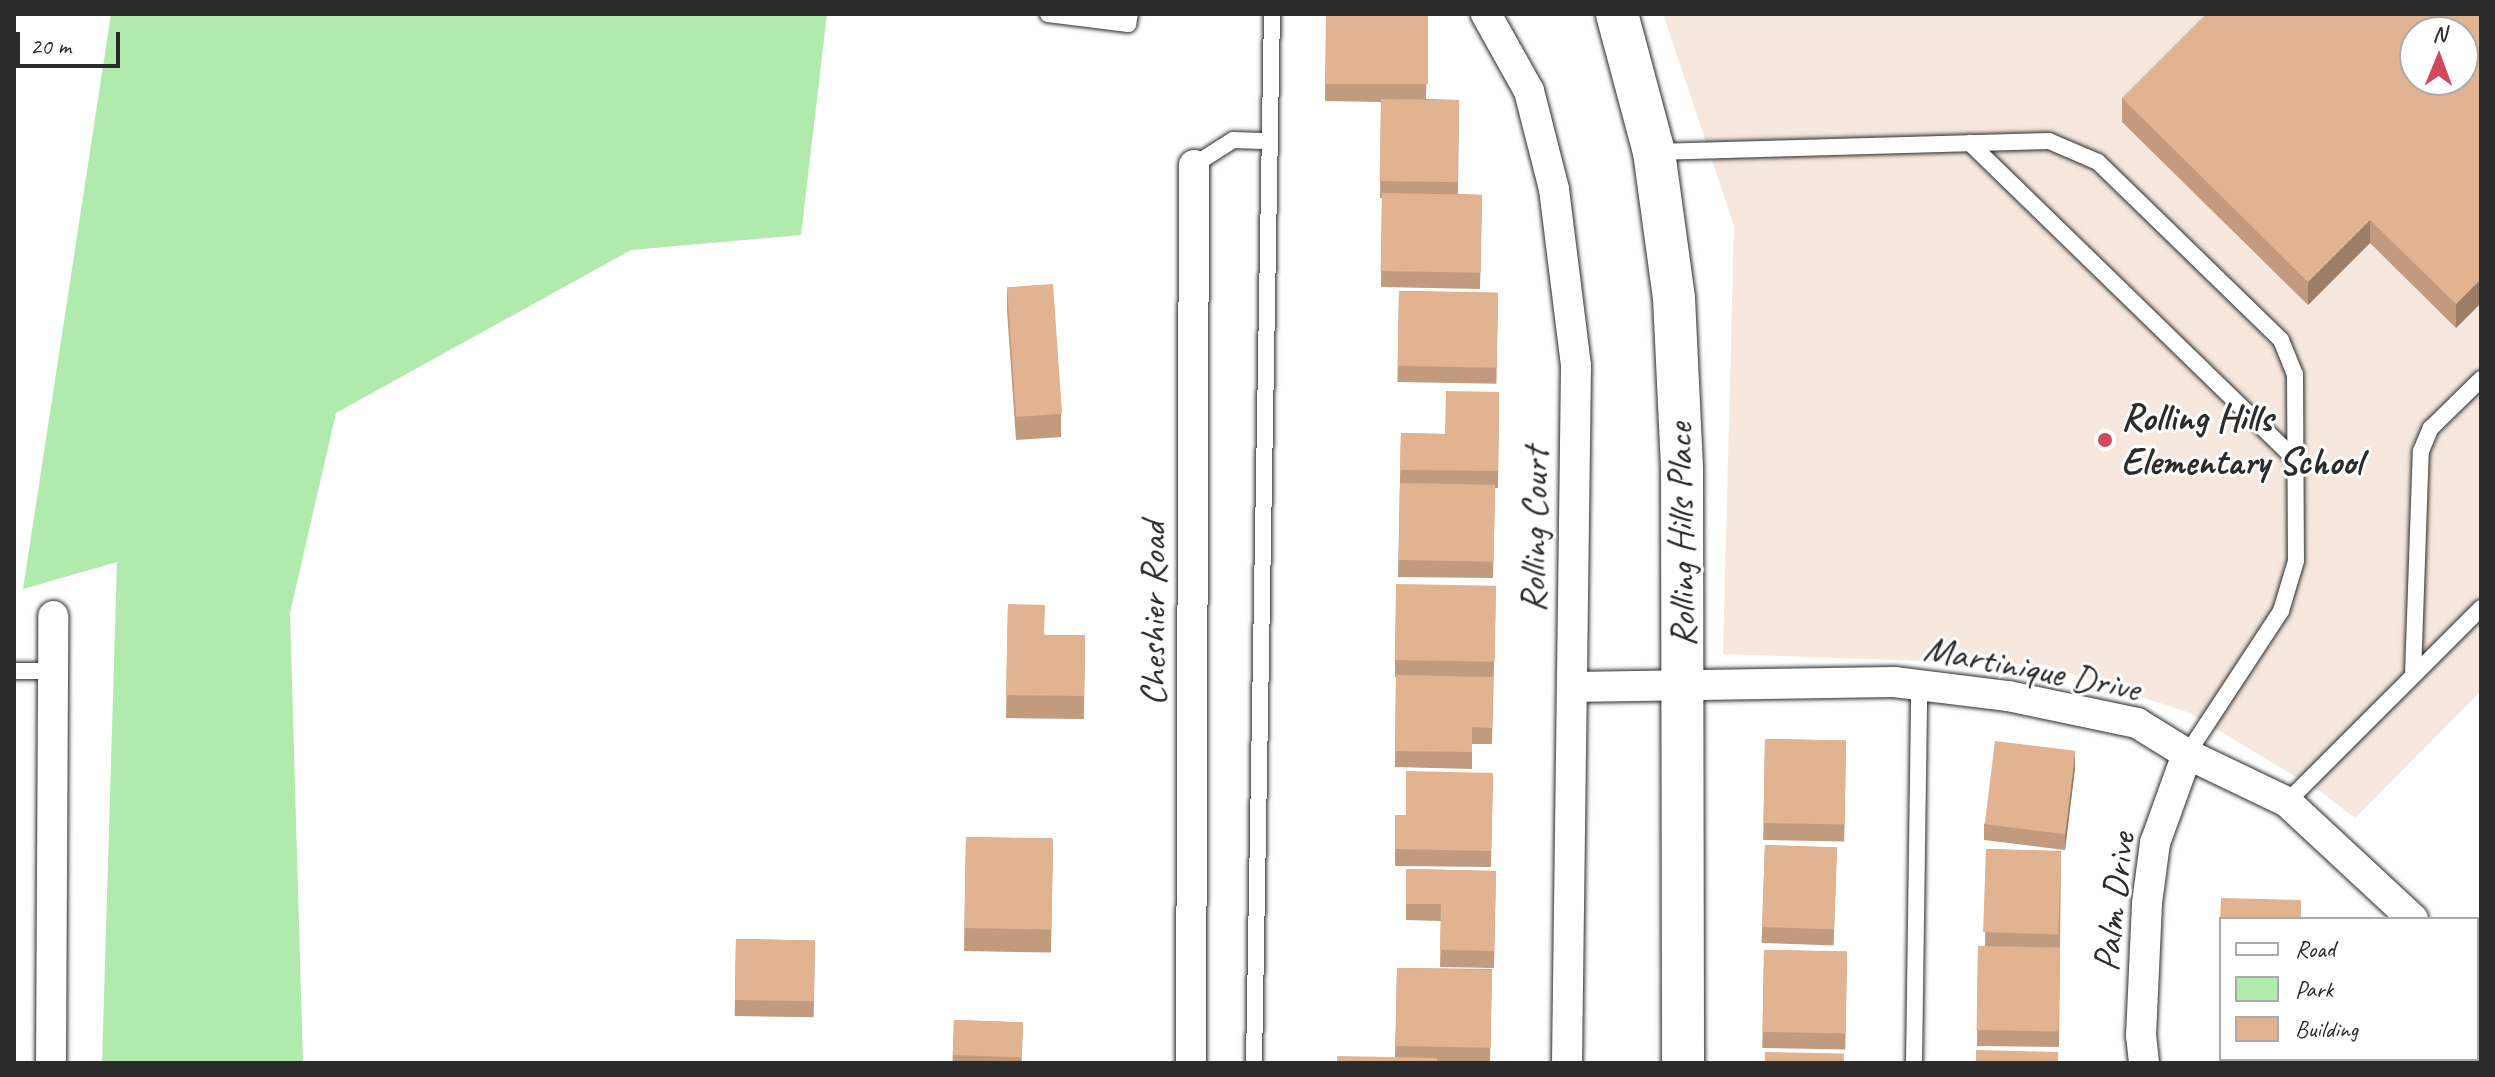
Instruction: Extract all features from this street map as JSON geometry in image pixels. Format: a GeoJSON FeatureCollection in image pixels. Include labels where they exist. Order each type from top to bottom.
{"type":"FeatureCollection","features":[{"type":"Feature","properties":{"kind":"street","name":"Rolling Court"},"geometry":{"type":"LineString","coordinates":[[1486,14],[1529,91],[1554,189],[1576,366],[1567,1063]]}},
{"type":"Feature","properties":{"kind":"street","name":"Rolling Hills Place"},"geometry":{"type":"LineString","coordinates":[[1617,14],[1654,152],[1674,298],[1682,470],[1683,1063]]}},
{"type":"Feature","properties":{"kind":"street","name":"Cheshier Road"},"geometry":{"type":"LineString","coordinates":[[1191,1063],[1194,165]]}},
{"type":"Feature","properties":{"kind":"street"},"geometry":{"type":"LineString","coordinates":[[51,1063],[53,616]]}},
{"type":"Feature","properties":{"kind":"street","name":"Martinique Drive"},"geometry":{"type":"LineString","coordinates":[[1572,687],[1894,682],[2008,696],[2137,723],[2187,754],[2287,802],[2411,917]]}},
{"type":"Feature","properties":{"kind":"street","name":"Palm Drive"},"geometry":{"type":"LineString","coordinates":[[2144,1063],[2141,1036],[2147,903],[2155,843],[2187,754]]}},
{"type":"Feature","properties":{"kind":"lane"},"geometry":{"type":"LineString","coordinates":[[1048,14],[1128,24],[1130,14]]}},
{"type":"Feature","properties":{"kind":"lane"},"geometry":{"type":"LineString","coordinates":[[1254,1063],[1272,14]]}},
{"type":"Feature","properties":{"kind":"lane"},"geometry":{"type":"LineString","coordinates":[[1194,165],[1233,140],[1270,141]]}},
{"type":"Feature","properties":{"kind":"lane"},"geometry":{"type":"LineString","coordinates":[[1654,152],[2049,141],[2098,162],[2281,340],[2295,374],[2296,561],[2281,611],[2187,754]]}},
{"type":"Feature","properties":{"kind":"lane"},"geometry":{"type":"LineString","coordinates":[[1970,143],[2295,459]]}},
{"type":"Feature","properties":{"kind":"lane"},"geometry":{"type":"LineString","coordinates":[[2413,675],[2421,451],[2431,428],[2481,379]]}},
{"type":"Feature","properties":{"kind":"lane"},"geometry":{"type":"LineString","coordinates":[[2287,802],[2481,608]]}},
{"type":"Feature","properties":{"kind":"lane"},"geometry":{"type":"LineString","coordinates":[[14,671],[53,671]]}},
{"type":"Feature","properties":{"kind":"lane"},"geometry":{"type":"LineString","coordinates":[[1914,1063],[1919,685]]}},
{"type":"Feature","properties":{"kind":"shaded area","name":"Rolling Hills Elementary School"},"geometry":{"type":"Polygon","coordinates":[[[1663,14],[2481,14],[2481,691],[2355,818],[2321,792],[2190,713],[2045,665],[1723,654],[1734,226],[1663,14]]]}},
{"type":"Feature","properties":{"kind":"green space"},"geometry":{"type":"Polygon","coordinates":[[[111,14],[827,14],[801,235],[631,250],[336,413],[290,613],[303,1063],[102,1063],[117,562],[23,589],[111,14]]]}},
{"type":"Feature","properties":{"kind":"building"},"geometry":{"type":"Polygon","coordinates":[[[1326,14],[1428,14],[1428,84],[1326,84],[1326,14]]]}},
{"type":"Feature","properties":{"kind":"building"},"geometry":{"type":"Polygon","coordinates":[[[2206,14],[2481,14],[2481,279],[2456,304],[2370,220],[2308,282],[2122,98],[2206,14]]]}},
{"type":"Feature","properties":{"kind":"building"},"geometry":{"type":"Polygon","coordinates":[[[1381,99],[1459,100],[1458,182],[1380,181],[1381,99]]]}},
{"type":"Feature","properties":{"kind":"building"},"geometry":{"type":"Polygon","coordinates":[[[1382,193],[1482,195],[1481,273],[1381,271],[1382,193]]]}},
{"type":"Feature","properties":{"kind":"building"},"geometry":{"type":"Polygon","coordinates":[[[1053,284],[1062,414],[1016,417],[1007,287],[1053,284]]]}},
{"type":"Feature","properties":{"kind":"building"},"geometry":{"type":"Polygon","coordinates":[[[1399,291],[1498,293],[1497,368],[1398,366],[1399,291]]]}},
{"type":"Feature","properties":{"kind":"building"},"geometry":{"type":"Polygon","coordinates":[[[1446,391],[1499,392],[1498,471],[1400,470],[1401,433],[1445,434],[1446,391]]]}},
{"type":"Feature","properties":{"kind":"building"},"geometry":{"type":"Polygon","coordinates":[[[1400,483],[1495,485],[1494,562],[1399,560],[1400,483]]]}},
{"type":"Feature","properties":{"kind":"building"},"geometry":{"type":"Polygon","coordinates":[[[1396,584],[1496,586],[1495,662],[1395,660],[1396,584]]]}},
{"type":"Feature","properties":{"kind":"building"},"geometry":{"type":"Polygon","coordinates":[[[1008,604],[1045,605],[1044,635],[1085,635],[1084,696],[1006,695],[1008,604]]]}},
{"type":"Feature","properties":{"kind":"building"},"geometry":{"type":"Polygon","coordinates":[[[1396,675],[1493,677],[1492,728],[1472,727],[1472,752],[1395,751],[1396,675]]]}},
{"type":"Feature","properties":{"kind":"building"},"geometry":{"type":"Polygon","coordinates":[[[1765,739],[1846,740],[1845,824],[1764,823],[1765,739]]]}},
{"type":"Feature","properties":{"kind":"building"},"geometry":{"type":"Polygon","coordinates":[[[1995,741],[2075,751],[2065,834],[1985,824],[1995,741]]]}},
{"type":"Feature","properties":{"kind":"building"},"geometry":{"type":"Polygon","coordinates":[[[1406,771],[1493,773],[1491,851],[1395,849],[1395,815],[1406,815],[1406,771]]]}},
{"type":"Feature","properties":{"kind":"building"},"geometry":{"type":"Polygon","coordinates":[[[966,837],[1053,839],[1051,930],[964,928],[966,837]]]}},
{"type":"Feature","properties":{"kind":"building"},"geometry":{"type":"Polygon","coordinates":[[[1765,845],[1837,848],[1834,929],[1762,927],[1765,845]]]}},
{"type":"Feature","properties":{"kind":"building"},"geometry":{"type":"Polygon","coordinates":[[[1986,849],[2061,852],[2058,935],[1983,932],[1986,849]]]}},
{"type":"Feature","properties":{"kind":"building"},"geometry":{"type":"Polygon","coordinates":[[[1406,869],[1496,871],[1494,951],[1440,950],[1441,904],[1406,904],[1406,869]]]}},
{"type":"Feature","properties":{"kind":"building"},"geometry":{"type":"Polygon","coordinates":[[[2221,898],[2301,900],[2301,917],[2221,917],[2221,898]]]}},
{"type":"Feature","properties":{"kind":"building"},"geometry":{"type":"Polygon","coordinates":[[[736,939],[815,940],[814,1001],[735,1000],[736,939]]]}},
{"type":"Feature","properties":{"kind":"building"},"geometry":{"type":"Polygon","coordinates":[[[1978,946],[2060,947],[2059,1031],[1977,1030],[1978,946]]]}},
{"type":"Feature","properties":{"kind":"building"},"geometry":{"type":"Polygon","coordinates":[[[1764,950],[1847,951],[1846,1033],[1763,1032],[1764,950]]]}},
{"type":"Feature","properties":{"kind":"building"},"geometry":{"type":"Polygon","coordinates":[[[1397,968],[1492,970],[1491,1048],[1396,1046],[1397,968]]]}},
{"type":"Feature","properties":{"kind":"building"},"geometry":{"type":"Polygon","coordinates":[[[954,1020],[1023,1022],[1022,1057],[953,1055],[954,1020]]]}},
{"type":"Feature","properties":{"kind":"building"},"geometry":{"type":"Polygon","coordinates":[[[1976,1050],[2058,1052],[2058,1063],[1976,1063],[1976,1050]]]}},
{"type":"Feature","properties":{"kind":"building"},"geometry":{"type":"Polygon","coordinates":[[[1765,1052],[1844,1053],[1844,1063],[1765,1063],[1765,1052]]]}},
{"type":"Feature","properties":{"kind":"building"},"geometry":{"type":"Polygon","coordinates":[[[1337,1056],[1437,1058],[1437,1063],[1337,1063],[1337,1056]]]}},
{"type":"Feature","properties":{"kind":"building"},"geometry":{"type":"Polygon","coordinates":[[[2221,1061],[2293,1061],[2293,1063],[2221,1061]]]}},
{"type":"Feature","properties":{"kind":"place","name":"Rolling Hills Elementary School"},"geometry":{"type":"Point","coordinates":[2105,440]}}]}
